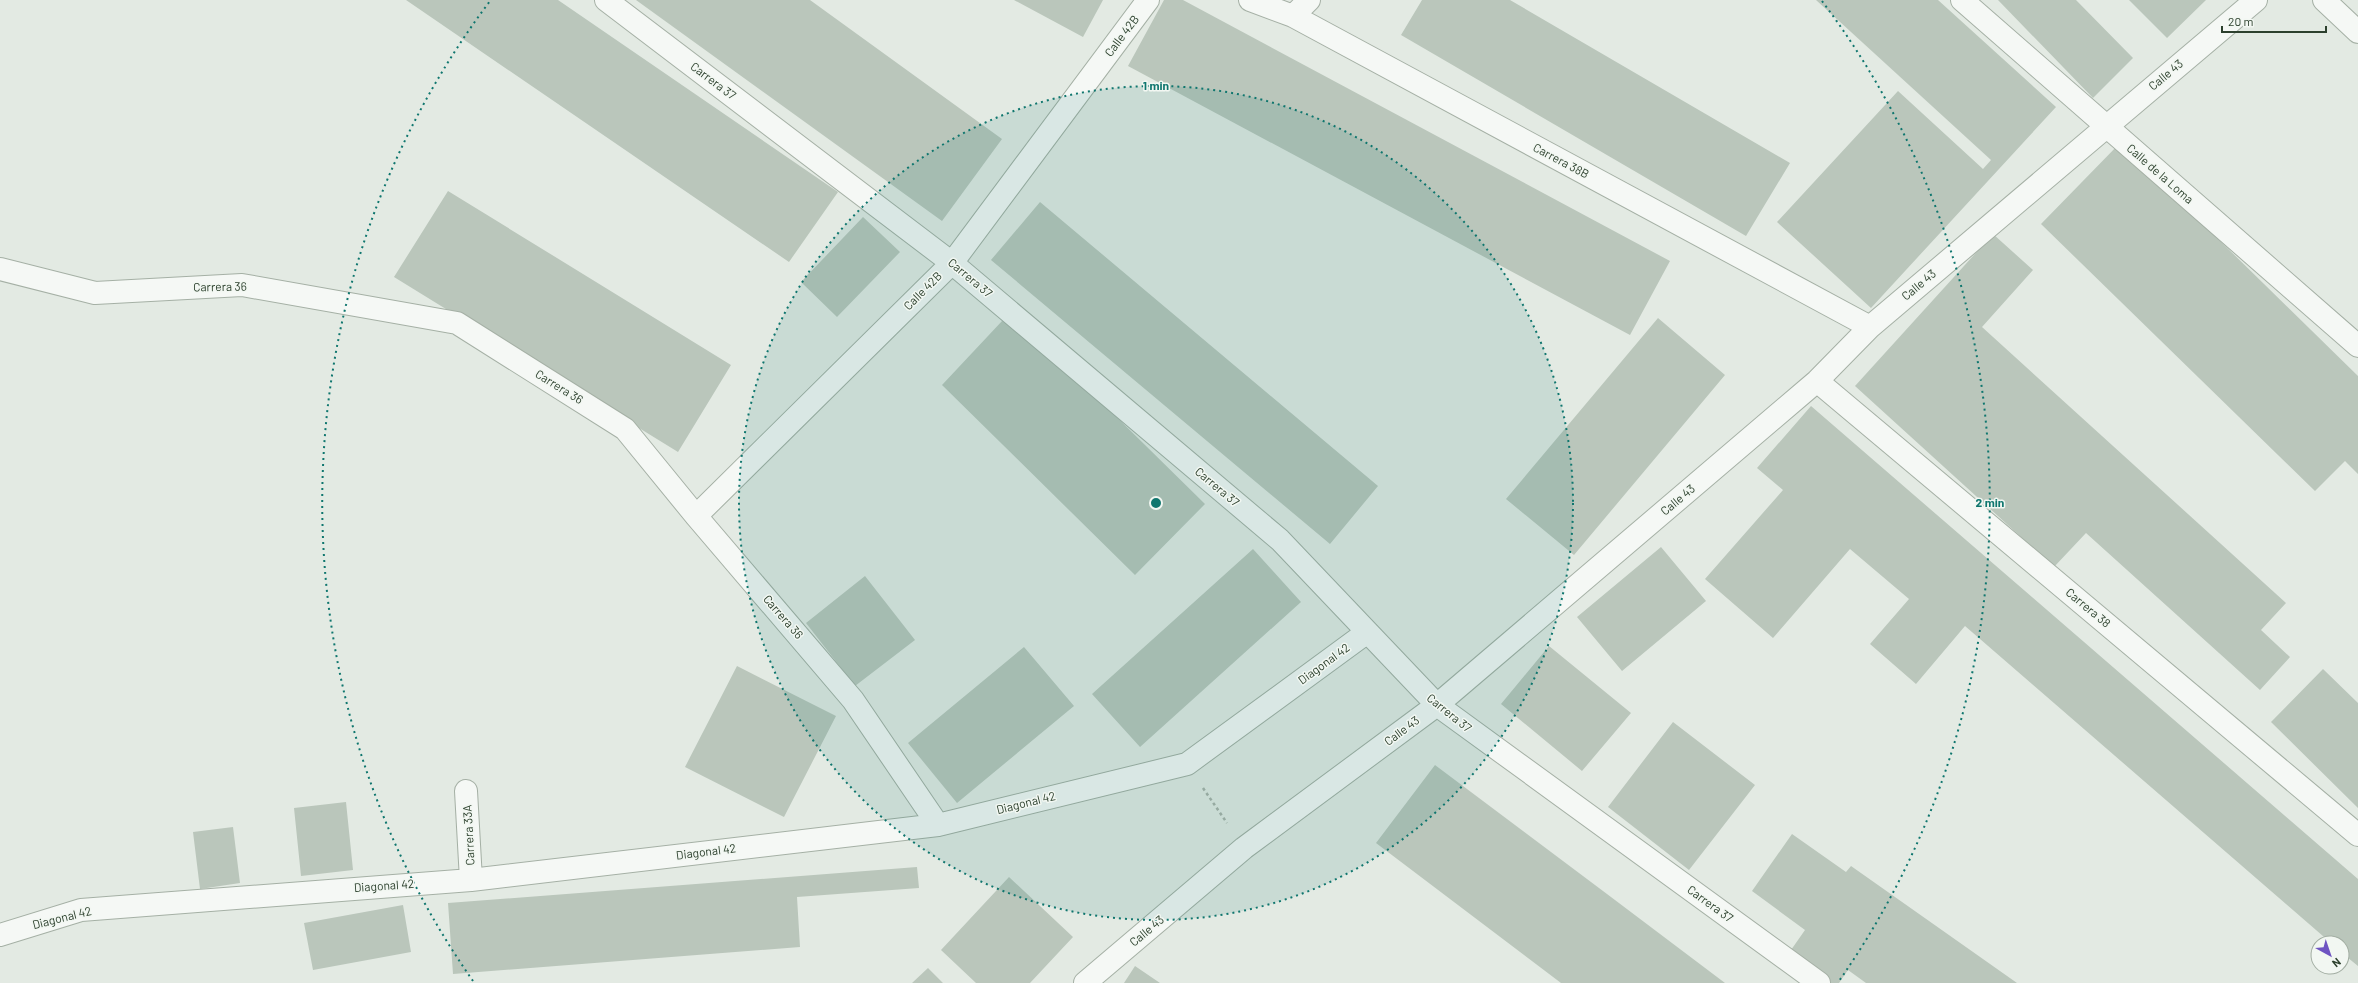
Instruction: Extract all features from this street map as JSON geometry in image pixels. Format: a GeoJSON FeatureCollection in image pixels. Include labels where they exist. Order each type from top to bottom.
{"type":"FeatureCollection","features":[{"type":"Feature","properties":{"kind":"street","name":"Carrera 37"},"geometry":{"type":"LineString","coordinates":[[606,0],[952,263],[1280,540],[1366,633],[1437,705],[1819,983]]}},
{"type":"Feature","properties":{"kind":"street","name":"Calle 42B"},"geometry":{"type":"LineString","coordinates":[[696,516],[952,263],[1148,0]]}},
{"type":"Feature","properties":{"kind":"street","name":"Carrera 38B"},"geometry":{"type":"LineString","coordinates":[[1250,0],[1293,16],[1870,327]]}},
{"type":"Feature","properties":{"kind":"street"},"geometry":{"type":"LineString","coordinates":[[1293,16],[1309,0]]}},
{"type":"Feature","properties":{"kind":"street","name":"Calle de la Loma"},"geometry":{"type":"LineString","coordinates":[[1962,0],[2358,346]]}},
{"type":"Feature","properties":{"kind":"street","name":"Calle 43"},"geometry":{"type":"LineString","coordinates":[[1085,983],[1244,848],[1437,705],[1817,382],[1870,327],[2105,126],[2256,0]]}},
{"type":"Feature","properties":{"kind":"street"},"geometry":{"type":"LineString","coordinates":[[2324,0],[2358,32]]}},
{"type":"Feature","properties":{"kind":"street","name":"Carrera 36"},"geometry":{"type":"LineString","coordinates":[[0,269],[95,293],[242,285],[457,323],[625,429],[696,516],[853,700],[938,825]]}},
{"type":"Feature","properties":{"kind":"street","name":"Carrera 38"},"geometry":{"type":"LineString","coordinates":[[1817,382],[2358,835]]}},
{"type":"Feature","properties":{"kind":"street","name":"Diagonal 42"},"geometry":{"type":"LineString","coordinates":[[0,935],[81,910],[471,880],[938,825],[1188,764],[1366,633]]}},
{"type":"Feature","properties":{"kind":"street","name":"Carrera 33A"},"geometry":{"type":"LineString","coordinates":[[466,791],[471,880]]}},
{"type":"Feature","properties":{"kind":"path"},"geometry":{"type":"LineString","coordinates":[[1188,764],[1244,848]]}},
{"type":"Feature","properties":{"kind":"building"},"geometry":{"type":"Polygon","coordinates":[[[406,0],[558,0],[838,192],[789,262],[406,0]]]}},
{"type":"Feature","properties":{"kind":"building"},"geometry":{"type":"Polygon","coordinates":[[[636,0],[810,0],[1002,139],[942,221],[636,0]]]}},
{"type":"Feature","properties":{"kind":"building"},"geometry":{"type":"Polygon","coordinates":[[[1014,0],[1103,0],[1083,37],[1014,0]]]}},
{"type":"Feature","properties":{"kind":"building"},"geometry":{"type":"Polygon","coordinates":[[[1164,0],[1183,0],[1670,261],[1630,335],[1128,66],[1164,0]]]}},
{"type":"Feature","properties":{"kind":"building"},"geometry":{"type":"Polygon","coordinates":[[[1422,0],[1510,0],[1790,163],[1746,236],[1401,35],[1422,0]]]}},
{"type":"Feature","properties":{"kind":"building"},"geometry":{"type":"Polygon","coordinates":[[[1816,0],[1938,0],[2056,107],[1871,308],[1777,222],[1898,91],[1983,169],[1991,160],[1816,0]]]}},
{"type":"Feature","properties":{"kind":"building"},"geometry":{"type":"Polygon","coordinates":[[[1998,0],[2076,0],[2133,58],[2093,98],[1998,0]]]}},
{"type":"Feature","properties":{"kind":"building"},"geometry":{"type":"Polygon","coordinates":[[[2129,0],[2206,0],[2167,38],[2129,0]]]}},
{"type":"Feature","properties":{"kind":"building"},"geometry":{"type":"Polygon","coordinates":[[[2120,143],[2358,376],[2358,474],[2345,461],[2315,491],[2041,224],[2120,143]]]}},
{"type":"Feature","properties":{"kind":"building"},"geometry":{"type":"Polygon","coordinates":[[[448,191],[731,365],[678,452],[394,277],[448,191]]]}},
{"type":"Feature","properties":{"kind":"building"},"geometry":{"type":"Polygon","coordinates":[[[1040,202],[1378,486],[1330,544],[991,260],[1040,202]]]}},
{"type":"Feature","properties":{"kind":"building"},"geometry":{"type":"Polygon","coordinates":[[[863,217],[900,252],[837,317],[801,282],[863,217]]]}},
{"type":"Feature","properties":{"kind":"building"},"geometry":{"type":"Polygon","coordinates":[[[1993,234],[2033,270],[1982,327],[2286,603],[2261,630],[2290,657],[2260,690],[2086,533],[2054,567],[1855,386],[1993,234]]]}},
{"type":"Feature","properties":{"kind":"building"},"geometry":{"type":"Polygon","coordinates":[[[1658,318],[1725,375],[1574,555],[1506,499],[1658,318]]]}},
{"type":"Feature","properties":{"kind":"building"},"geometry":{"type":"Polygon","coordinates":[[[1003,320],[1084,385],[1205,504],[1135,575],[942,385],[1003,320]]]}},
{"type":"Feature","properties":{"kind":"building"},"geometry":{"type":"Polygon","coordinates":[[[1811,406],[2358,879],[2358,966],[2350,960],[2350,935],[2322,935],[1965,626],[1916,684],[1870,644],[1909,599],[1850,549],[1773,638],[1705,579],[1783,490],[1757,468],[1811,406]]]}},
{"type":"Feature","properties":{"kind":"building"},"geometry":{"type":"Polygon","coordinates":[[[1661,547],[1706,601],[1622,671],[1577,617],[1661,547]]]}},
{"type":"Feature","properties":{"kind":"building"},"geometry":{"type":"Polygon","coordinates":[[[1253,549],[1301,602],[1140,747],[1092,694],[1253,549]]]}},
{"type":"Feature","properties":{"kind":"building"},"geometry":{"type":"Polygon","coordinates":[[[865,576],[915,640],[855,686],[806,623],[865,576]]]}},
{"type":"Feature","properties":{"kind":"building"},"geometry":{"type":"Polygon","coordinates":[[[1549,646],[1631,713],[1582,771],[1501,704],[1549,646]]]}},
{"type":"Feature","properties":{"kind":"building"},"geometry":{"type":"Polygon","coordinates":[[[1024,647],[1074,706],[957,803],[908,743],[1024,647]]]}},
{"type":"Feature","properties":{"kind":"building"},"geometry":{"type":"Polygon","coordinates":[[[737,666],[836,716],[784,817],[685,767],[737,666]]]}},
{"type":"Feature","properties":{"kind":"building"},"geometry":{"type":"Polygon","coordinates":[[[2323,669],[2358,703],[2358,808],[2271,722],[2323,669]]]}},
{"type":"Feature","properties":{"kind":"building"},"geometry":{"type":"Polygon","coordinates":[[[1673,722],[1755,785],[1689,870],[1608,807],[1673,722]]]}},
{"type":"Feature","properties":{"kind":"building"},"geometry":{"type":"Polygon","coordinates":[[[1435,765],[1725,983],[1561,983],[1376,843],[1435,765]]]}},
{"type":"Feature","properties":{"kind":"building"},"geometry":{"type":"Polygon","coordinates":[[[346,802],[353,870],[301,876],[294,808],[346,802]]]}},
{"type":"Feature","properties":{"kind":"building"},"geometry":{"type":"Polygon","coordinates":[[[233,827],[240,883],[200,889],[193,832],[233,827]]]}},
{"type":"Feature","properties":{"kind":"building"},"geometry":{"type":"Polygon","coordinates":[[[1792,834],[1846,872],[1851,866],[2017,983],[1866,983],[1848,970],[1839,983],[1817,983],[1784,960],[1805,930],[1752,891],[1792,834]]]}},
{"type":"Feature","properties":{"kind":"building"},"geometry":{"type":"Polygon","coordinates":[[[917,867],[919,888],[797,897],[800,947],[453,974],[448,903],[917,867]]]}},
{"type":"Feature","properties":{"kind":"building"},"geometry":{"type":"Polygon","coordinates":[[[1009,877],[1073,937],[1030,983],[976,983],[941,950],[1009,877]]]}},
{"type":"Feature","properties":{"kind":"building"},"geometry":{"type":"Polygon","coordinates":[[[403,905],[411,952],[313,970],[304,923],[403,905]]]}},
{"type":"Feature","properties":{"kind":"building"},"geometry":{"type":"Polygon","coordinates":[[[1135,966],[1160,983],[1124,983],[1135,966]]]}},
{"type":"Feature","properties":{"kind":"building"},"geometry":{"type":"Polygon","coordinates":[[[928,968],[943,983],[912,983],[928,968]]]}}]}
